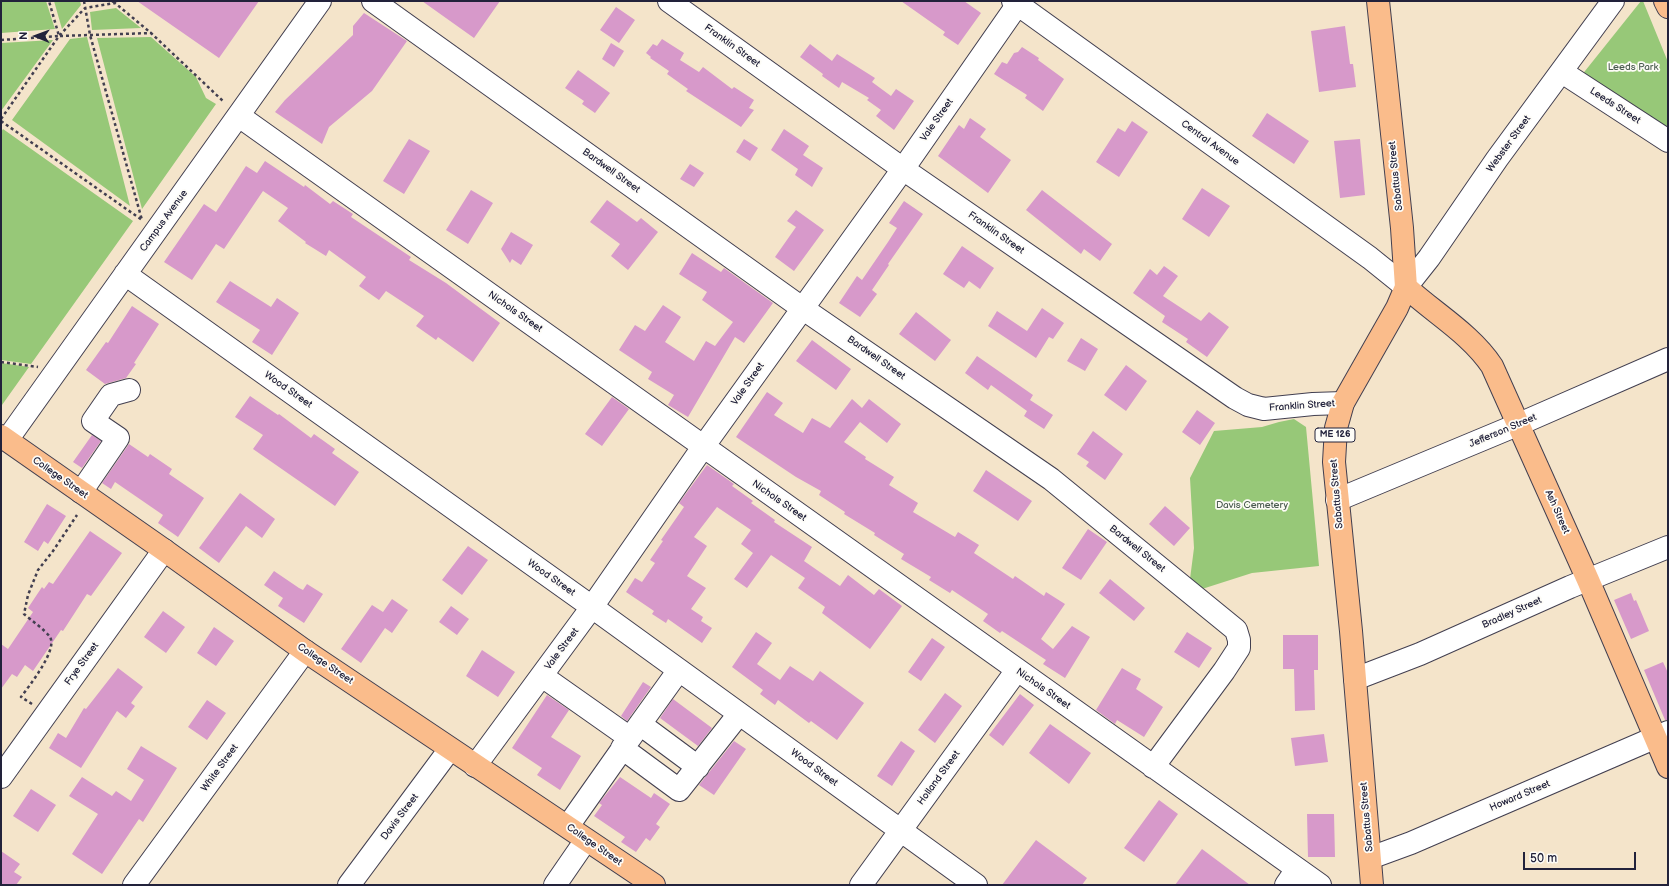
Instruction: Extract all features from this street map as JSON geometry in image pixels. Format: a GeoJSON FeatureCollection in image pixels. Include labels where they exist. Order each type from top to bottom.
{"type":"FeatureCollection","features":[{"type":"Feature","properties":{"kind":"main road","name":"Sabattus Street"},"geometry":{"type":"LineString","coordinates":[[1372,885],[1355,679],[1334,462],[1336,428],[1343,403],[1350,387],[1397,308],[1406,287],[1402,228],[1378,1]]}},
{"type":"Feature","properties":{"kind":"main road"},"geometry":{"type":"LineString","coordinates":[[1665,1],[1668,7]]}},
{"type":"Feature","properties":{"kind":"main road","name":"Ash Street"},"geometry":{"type":"LineString","coordinates":[[1406,287],[1451,324],[1484,355],[1492,366],[1517,425],[1588,580],[1662,735],[1668,767]]}},
{"type":"Feature","properties":{"kind":"main road","name":"College Street"},"geometry":{"type":"LineString","coordinates":[[4,438],[305,651],[654,885]]}},
{"type":"Feature","properties":{"kind":"street","name":"Campus Avenue"},"geometry":{"type":"LineString","coordinates":[[4,438],[125,274],[231,108],[320,1]]}},
{"type":"Feature","properties":{"kind":"street","name":"Bardwell Street"},"geometry":{"type":"LineString","coordinates":[[372,1],[802,308],[1051,479],[1236,630],[1240,640],[1239,648],[1224,672],[1153,767]]}},
{"type":"Feature","properties":{"kind":"street","name":"Franklin Street"},"geometry":{"type":"LineString","coordinates":[[669,1],[903,169],[1235,398],[1248,405],[1264,409],[1313,404],[1343,403]]}},
{"type":"Feature","properties":{"kind":"street","name":"Webster Street"},"geometry":{"type":"LineString","coordinates":[[1406,287],[1429,258],[1497,159],[1614,1]]}},
{"type":"Feature","properties":{"kind":"street","name":"Vale Street"},"geometry":{"type":"LineString","coordinates":[[475,766],[592,608],[802,308],[903,169],[1017,2]]}},
{"type":"Feature","properties":{"kind":"street","name":"Central Avenue"},"geometry":{"type":"LineString","coordinates":[[1017,2],[1370,258],[1406,287]]}},
{"type":"Feature","properties":{"kind":"street","name":"Leeds Street"},"geometry":{"type":"LineString","coordinates":[[1562,72],[1668,141]]}},
{"type":"Feature","properties":{"kind":"street","name":"Nichols Street"},"geometry":{"type":"LineString","coordinates":[[231,108],[1153,767],[1292,877],[1320,885]]}},
{"type":"Feature","properties":{"kind":"street","name":"Wood Street"},"geometry":{"type":"LineString","coordinates":[[125,274],[679,670],[976,885]]}},
{"type":"Feature","properties":{"kind":"street","name":"Jefferson Street"},"geometry":{"type":"LineString","coordinates":[[1337,500],[1517,425],[1668,359]]}},
{"type":"Feature","properties":{"kind":"street"},"geometry":{"type":"LineString","coordinates":[[81,492],[118,438],[93,421],[111,395],[129,390]]}},
{"type":"Feature","properties":{"kind":"street","name":"Bradley Street"},"geometry":{"type":"LineString","coordinates":[[1355,679],[1420,654],[1588,580],[1668,547]]}},
{"type":"Feature","properties":{"kind":"street","name":"Frye Street"},"geometry":{"type":"LineString","coordinates":[[1,777],[164,550]]}},
{"type":"Feature","properties":{"kind":"street","name":"White Street"},"geometry":{"type":"LineString","coordinates":[[134,885],[305,651]]}},
{"type":"Feature","properties":{"kind":"street"},"geometry":{"type":"LineString","coordinates":[[568,826],[679,670]]}},
{"type":"Feature","properties":{"kind":"street","name":"Holland Street"},"geometry":{"type":"LineString","coordinates":[[861,885],[1017,670]]}},
{"type":"Feature","properties":{"kind":"street"},"geometry":{"type":"LineString","coordinates":[[542,676],[631,736],[698,767]]}},
{"type":"Feature","properties":{"kind":"street"},"geometry":{"type":"LineString","coordinates":[[631,736],[679,790],[739,714]]}},
{"type":"Feature","properties":{"kind":"street","name":"Howard Street"},"geometry":{"type":"LineString","coordinates":[[1370,858],[1411,844],[1662,735]]}},
{"type":"Feature","properties":{"kind":"street","name":"Davis Street"},"geometry":{"type":"LineString","coordinates":[[349,885],[450,749]]}},
{"type":"Feature","properties":{"kind":"street"},"geometry":{"type":"LineString","coordinates":[[555,885],[586,840]]}},
{"type":"Feature","properties":{"kind":"path"},"geometry":{"type":"LineString","coordinates":[[49,1],[59,36]]}},
{"type":"Feature","properties":{"kind":"path"},"geometry":{"type":"LineString","coordinates":[[84,1],[85,8],[90,35],[142,220],[1,120],[59,36],[85,8],[116,2]]}},
{"type":"Feature","properties":{"kind":"path"},"geometry":{"type":"LineString","coordinates":[[112,1],[116,2],[151,33],[231,108]]}},
{"type":"Feature","properties":{"kind":"path"},"geometry":{"type":"LineString","coordinates":[[1,40],[59,36],[151,33]]}},
{"type":"Feature","properties":{"kind":"path"},"geometry":{"type":"LineString","coordinates":[[1,362],[38,367]]}},
{"type":"Feature","properties":{"kind":"path"},"geometry":{"type":"LineString","coordinates":[[34,705],[21,697],[45,662],[52,645],[50,637],[24,614],[28,595],[38,570],[53,551],[77,515]]}},
{"type":"Feature","properties":{"kind":"green space"},"geometry":{"type":"Polygon","coordinates":[[[1,1],[46,1],[55,29],[1,33],[1,1]]]}},
{"type":"Feature","properties":{"kind":"green space"},"geometry":{"type":"Polygon","coordinates":[[[54,1],[80,1],[81,5],[62,29],[54,1]]]}},
{"type":"Feature","properties":{"kind":"green space","name":"Leeds Park"},"geometry":{"type":"Polygon","coordinates":[[[1641,1],[1643,1],[1668,62],[1668,131],[1581,76],[1641,1]]]}},
{"type":"Feature","properties":{"kind":"green space"},"geometry":{"type":"Polygon","coordinates":[[[116,8],[141,28],[92,30],[90,12],[116,8]]]}},
{"type":"Feature","properties":{"kind":"green space"},"geometry":{"type":"Polygon","coordinates":[[[87,37],[130,206],[12,120],[70,39],[87,37]]]}},
{"type":"Feature","properties":{"kind":"green space"},"geometry":{"type":"Polygon","coordinates":[[[151,37],[196,77],[206,98],[216,104],[142,209],[97,38],[151,37]]]}},
{"type":"Feature","properties":{"kind":"green space"},"geometry":{"type":"Polygon","coordinates":[[[53,40],[1,111],[1,43],[53,40]]]}},
{"type":"Feature","properties":{"kind":"green space"},"geometry":{"type":"Polygon","coordinates":[[[3,129],[133,221],[31,364],[1,360],[1,132],[3,129]]]}},
{"type":"Feature","properties":{"kind":"green space"},"geometry":{"type":"Polygon","coordinates":[[[1,363],[29,367],[2,405],[1,403],[1,363]]]}},
{"type":"Feature","properties":{"kind":"green space","name":"Davis Cemetery"},"geometry":{"type":"Polygon","coordinates":[[[1294,419],[1306,427],[1319,566],[1252,573],[1202,589],[1190,579],[1194,548],[1190,478],[1214,431],[1262,427],[1294,419]]]}},
{"type":"Feature","properties":{"kind":"building"},"geometry":{"type":"Polygon","coordinates":[[[137,1],[259,1],[219,58],[137,1]]]}},
{"type":"Feature","properties":{"kind":"building"},"geometry":{"type":"Polygon","coordinates":[[[422,1],[500,1],[474,38],[422,1]]]}},
{"type":"Feature","properties":{"kind":"building"},"geometry":{"type":"Polygon","coordinates":[[[901,1],[964,1],[981,13],[958,45],[943,35],[945,32],[901,1]]]}},
{"type":"Feature","properties":{"kind":"building"},"geometry":{"type":"Polygon","coordinates":[[[616,7],[635,20],[619,43],[600,30],[616,7]]]}},
{"type":"Feature","properties":{"kind":"building"},"geometry":{"type":"Polygon","coordinates":[[[364,13],[407,41],[372,91],[329,127],[322,144],[275,112],[285,100],[353,35],[353,26],[364,13]]]}},
{"type":"Feature","properties":{"kind":"building"},"geometry":{"type":"Polygon","coordinates":[[[1345,26],[1350,64],[1353,64],[1356,87],[1319,92],[1311,31],[1345,26]]]}},
{"type":"Feature","properties":{"kind":"building"},"geometry":{"type":"Polygon","coordinates":[[[662,39],[684,53],[680,60],[699,72],[703,67],[732,89],[734,87],[754,100],[749,108],[754,110],[741,127],[686,91],[688,89],[667,74],[669,71],[650,58],[651,57],[646,53],[653,44],[657,46],[662,39]]]}},
{"type":"Feature","properties":{"kind":"building"},"geometry":{"type":"Polygon","coordinates":[[[611,43],[624,51],[614,67],[602,59],[611,43]]]}},
{"type":"Feature","properties":{"kind":"building"},"geometry":{"type":"Polygon","coordinates":[[[810,44],[832,61],[837,54],[875,78],[872,82],[891,96],[896,89],[914,101],[894,130],[876,116],[881,110],[867,100],[869,98],[842,82],[839,88],[800,57],[810,44]]]}},
{"type":"Feature","properties":{"kind":"building"},"geometry":{"type":"Polygon","coordinates":[[[1022,47],[1039,58],[1038,60],[1064,79],[1043,111],[1025,98],[1027,95],[994,74],[1002,62],[1007,64],[1014,53],[1018,52],[1022,47]]]}},
{"type":"Feature","properties":{"kind":"building"},"geometry":{"type":"Polygon","coordinates":[[[578,70],[610,93],[595,113],[582,104],[584,101],[565,88],[578,70]]]}},
{"type":"Feature","properties":{"kind":"building"},"geometry":{"type":"Polygon","coordinates":[[[1267,113],[1309,141],[1294,164],[1252,136],[1267,113]]]}},
{"type":"Feature","properties":{"kind":"building"},"geometry":{"type":"Polygon","coordinates":[[[970,118],[986,129],[980,137],[1011,160],[988,193],[938,156],[959,125],[964,129],[970,118]]]}},
{"type":"Feature","properties":{"kind":"building"},"geometry":{"type":"Polygon","coordinates":[[[1132,121],[1148,132],[1119,177],[1096,162],[1118,128],[1125,132],[1132,121]]]}},
{"type":"Feature","properties":{"kind":"building"},"geometry":{"type":"Polygon","coordinates":[[[784,129],[809,146],[803,155],[823,168],[812,187],[795,175],[798,169],[771,150],[784,129]]]}},
{"type":"Feature","properties":{"kind":"building"},"geometry":{"type":"Polygon","coordinates":[[[409,139],[430,151],[404,194],[383,181],[409,139]]]}},
{"type":"Feature","properties":{"kind":"building"},"geometry":{"type":"Polygon","coordinates":[[[744,139],[758,148],[750,161],[736,152],[744,139]]]}},
{"type":"Feature","properties":{"kind":"building"},"geometry":{"type":"Polygon","coordinates":[[[1360,139],[1365,195],[1340,198],[1334,141],[1360,139]]]}},
{"type":"Feature","properties":{"kind":"building"},"geometry":{"type":"Polygon","coordinates":[[[265,161],[304,187],[305,185],[330,204],[333,201],[353,214],[351,217],[411,257],[409,260],[446,283],[500,323],[473,362],[438,337],[436,340],[416,326],[424,316],[386,291],[379,300],[359,286],[366,277],[329,250],[326,256],[305,243],[306,242],[278,221],[288,208],[263,191],[224,249],[216,244],[192,280],[164,262],[204,204],[216,212],[246,166],[257,173],[265,161]]]}},
{"type":"Feature","properties":{"kind":"building"},"geometry":{"type":"Polygon","coordinates":[[[690,164],[704,173],[694,187],[680,179],[690,164]]]}},
{"type":"Feature","properties":{"kind":"building"},"geometry":{"type":"Polygon","coordinates":[[[1202,188],[1230,206],[1209,237],[1182,219],[1202,188]]]}},
{"type":"Feature","properties":{"kind":"building"},"geometry":{"type":"Polygon","coordinates":[[[471,190],[493,203],[468,244],[446,230],[471,190]]]}},
{"type":"Feature","properties":{"kind":"building"},"geometry":{"type":"Polygon","coordinates":[[[1042,190],[1112,244],[1100,261],[1084,249],[1081,254],[1026,210],[1042,190]]]}},
{"type":"Feature","properties":{"kind":"building"},"geometry":{"type":"Polygon","coordinates":[[[607,200],[637,222],[641,218],[658,232],[628,270],[611,256],[620,244],[590,222],[607,200]]]}},
{"type":"Feature","properties":{"kind":"building"},"geometry":{"type":"Polygon","coordinates":[[[904,201],[923,214],[888,264],[889,265],[872,290],[877,294],[860,317],[839,303],[857,276],[862,280],[897,228],[889,223],[904,201]]]}},
{"type":"Feature","properties":{"kind":"building"},"geometry":{"type":"Polygon","coordinates":[[[796,210],[824,230],[794,271],[775,257],[796,227],[787,221],[796,210]]]}},
{"type":"Feature","properties":{"kind":"building"},"geometry":{"type":"Polygon","coordinates":[[[511,232],[533,245],[521,265],[512,259],[510,263],[501,249],[511,232]]]}},
{"type":"Feature","properties":{"kind":"building"},"geometry":{"type":"Polygon","coordinates":[[[962,246],[994,268],[980,289],[969,281],[964,288],[943,274],[962,246]]]}},
{"type":"Feature","properties":{"kind":"building"},"geometry":{"type":"Polygon","coordinates":[[[692,253],[721,272],[724,268],[773,303],[744,343],[735,337],[688,417],[668,405],[674,395],[648,379],[652,372],[619,350],[635,325],[645,331],[663,305],[681,317],[665,342],[694,361],[706,341],[715,346],[733,322],[702,300],[707,292],[679,274],[692,253]]]}},
{"type":"Feature","properties":{"kind":"building"},"geometry":{"type":"Polygon","coordinates":[[[1164,266],[1178,276],[1163,296],[1201,321],[1209,312],[1229,327],[1207,357],[1186,342],[1188,339],[1162,322],[1165,316],[1133,293],[1150,269],[1157,275],[1164,266]]]}},
{"type":"Feature","properties":{"kind":"building"},"geometry":{"type":"Polygon","coordinates":[[[230,281],[271,307],[277,298],[299,313],[272,355],[252,342],[260,330],[216,302],[230,281]]]}},
{"type":"Feature","properties":{"kind":"building"},"geometry":{"type":"Polygon","coordinates":[[[132,306],[159,324],[134,363],[136,364],[126,378],[105,384],[86,370],[106,342],[108,343],[132,306]]]}},
{"type":"Feature","properties":{"kind":"building"},"geometry":{"type":"Polygon","coordinates":[[[1042,308],[1064,323],[1053,339],[1049,337],[1036,358],[988,326],[997,311],[1027,331],[1042,308]]]}},
{"type":"Feature","properties":{"kind":"building"},"geometry":{"type":"Polygon","coordinates":[[[916,312],[951,340],[935,361],[899,334],[916,312]]]}},
{"type":"Feature","properties":{"kind":"building"},"geometry":{"type":"Polygon","coordinates":[[[1081,338],[1098,349],[1085,371],[1067,361],[1081,338]]]}},
{"type":"Feature","properties":{"kind":"building"},"geometry":{"type":"Polygon","coordinates":[[[812,340],[851,369],[836,390],[796,361],[812,340]]]}},
{"type":"Feature","properties":{"kind":"building"},"geometry":{"type":"Polygon","coordinates":[[[977,356],[1033,395],[1030,400],[1053,415],[1044,429],[1024,416],[1027,411],[991,385],[988,390],[965,373],[977,356]]]}},
{"type":"Feature","properties":{"kind":"building"},"geometry":{"type":"Polygon","coordinates":[[[1126,365],[1147,381],[1126,411],[1104,395],[1126,365]]]}},
{"type":"Feature","properties":{"kind":"building"},"geometry":{"type":"Polygon","coordinates":[[[767,392],[783,403],[774,415],[803,433],[812,418],[830,428],[852,399],[862,408],[869,399],[901,424],[887,443],[860,422],[844,442],[866,457],[865,459],[894,477],[889,485],[918,503],[913,512],[955,537],[958,532],[979,545],[974,553],[1013,579],[1015,576],[1044,596],[1046,592],[1065,604],[1041,639],[1053,649],[1072,626],[1090,637],[1065,678],[1043,664],[1046,660],[1002,631],[1000,633],[983,621],[988,614],[952,590],[950,593],[929,580],[931,577],[901,559],[904,554],[874,535],[875,533],[844,514],[845,512],[819,495],[821,491],[796,477],[736,437],[767,392]]]}},
{"type":"Feature","properties":{"kind":"building"},"geometry":{"type":"Polygon","coordinates":[[[250,396],[278,415],[279,414],[311,438],[314,434],[335,449],[332,453],[359,472],[335,506],[253,449],[263,435],[235,417],[250,396]]]}},
{"type":"Feature","properties":{"kind":"building"},"geometry":{"type":"Polygon","coordinates":[[[612,397],[629,409],[602,446],[585,434],[612,397]]]}},
{"type":"Feature","properties":{"kind":"building"},"geometry":{"type":"Polygon","coordinates":[[[1197,410],[1215,423],[1200,445],[1182,432],[1197,410]]]}},
{"type":"Feature","properties":{"kind":"building"},"geometry":{"type":"Polygon","coordinates":[[[1093,431],[1123,454],[1105,480],[1086,466],[1089,462],[1077,454],[1093,431]]]}},
{"type":"Feature","properties":{"kind":"building"},"geometry":{"type":"Polygon","coordinates":[[[92,435],[101,441],[82,468],[73,462],[92,435]]]}},
{"type":"Feature","properties":{"kind":"building"},"geometry":{"type":"Polygon","coordinates":[[[129,444],[148,457],[150,454],[172,469],[169,474],[204,498],[178,537],[158,523],[163,515],[115,482],[111,489],[102,483],[129,444]]]}},
{"type":"Feature","properties":{"kind":"building"},"geometry":{"type":"Polygon","coordinates":[[[707,465],[734,484],[732,486],[753,501],[751,503],[775,520],[774,522],[812,547],[804,561],[840,586],[848,575],[874,595],[879,589],[902,606],[870,649],[822,613],[825,607],[798,588],[805,578],[771,555],[747,588],[734,579],[753,553],[741,544],[751,530],[717,507],[694,537],[707,546],[687,576],[706,588],[691,609],[703,617],[701,621],[712,628],[702,643],[668,619],[666,623],[652,614],[654,611],[626,592],[635,578],[642,582],[655,563],[650,560],[663,541],[661,540],[684,507],[679,503],[707,465]]]}},
{"type":"Feature","properties":{"kind":"building"},"geometry":{"type":"Polygon","coordinates":[[[986,470],[1032,501],[1018,521],[973,491],[986,470]]]}},
{"type":"Feature","properties":{"kind":"building"},"geometry":{"type":"Polygon","coordinates":[[[240,493],[275,519],[262,538],[246,526],[219,563],[199,548],[240,493]]]}},
{"type":"Feature","properties":{"kind":"building"},"geometry":{"type":"Polygon","coordinates":[[[47,504],[66,516],[48,544],[44,541],[38,551],[24,542],[47,504]]]}},
{"type":"Feature","properties":{"kind":"building"},"geometry":{"type":"Polygon","coordinates":[[[1165,506],[1190,528],[1174,546],[1149,524],[1165,506]]]}},
{"type":"Feature","properties":{"kind":"building"},"geometry":{"type":"Polygon","coordinates":[[[1088,529],[1107,542],[1081,580],[1062,568],[1088,529]]]}},
{"type":"Feature","properties":{"kind":"building"},"geometry":{"type":"Polygon","coordinates":[[[90,531],[122,553],[91,596],[87,594],[63,631],[61,630],[33,671],[25,665],[17,677],[12,674],[1,689],[1,644],[8,649],[33,612],[28,608],[42,587],[44,589],[49,582],[53,584],[90,531]]]}},
{"type":"Feature","properties":{"kind":"building"},"geometry":{"type":"Polygon","coordinates":[[[468,546],[488,560],[462,595],[442,580],[468,546]]]}},
{"type":"Feature","properties":{"kind":"building"},"geometry":{"type":"Polygon","coordinates":[[[274,571],[303,590],[307,584],[323,594],[304,623],[278,606],[283,598],[264,585],[274,571]]]}},
{"type":"Feature","properties":{"kind":"building"},"geometry":{"type":"Polygon","coordinates":[[[1110,579],[1145,608],[1134,621],[1099,593],[1110,579]]]}},
{"type":"Feature","properties":{"kind":"building"},"geometry":{"type":"Polygon","coordinates":[[[1631,593],[1634,601],[1636,600],[1649,631],[1631,639],[1614,600],[1631,593]]]}},
{"type":"Feature","properties":{"kind":"building"},"geometry":{"type":"Polygon","coordinates":[[[392,599],[408,610],[392,633],[385,628],[361,663],[341,649],[372,605],[383,612],[392,599]]]}},
{"type":"Feature","properties":{"kind":"building"},"geometry":{"type":"Polygon","coordinates":[[[451,606],[469,619],[457,635],[439,622],[451,606]]]}},
{"type":"Feature","properties":{"kind":"building"},"geometry":{"type":"Polygon","coordinates":[[[163,611],[185,627],[166,653],[144,637],[163,611]]]}},
{"type":"Feature","properties":{"kind":"building"},"geometry":{"type":"Polygon","coordinates":[[[214,627],[234,641],[216,666],[197,653],[214,627]]]}},
{"type":"Feature","properties":{"kind":"building"},"geometry":{"type":"Polygon","coordinates":[[[756,632],[772,643],[757,664],[780,680],[790,666],[813,681],[820,671],[864,703],[837,740],[811,721],[809,723],[778,700],[775,705],[760,694],[763,690],[732,667],[756,632]]]}},
{"type":"Feature","properties":{"kind":"building"},"geometry":{"type":"Polygon","coordinates":[[[1187,632],[1212,648],[1199,668],[1174,652],[1187,632]]]}},
{"type":"Feature","properties":{"kind":"building"},"geometry":{"type":"Polygon","coordinates":[[[1283,635],[1318,635],[1318,670],[1314,670],[1315,710],[1295,711],[1294,669],[1283,669],[1283,635]]]}},
{"type":"Feature","properties":{"kind":"building"},"geometry":{"type":"Polygon","coordinates":[[[932,638],[945,647],[921,681],[908,672],[932,638]]]}},
{"type":"Feature","properties":{"kind":"building"},"geometry":{"type":"Polygon","coordinates":[[[482,650],[515,672],[498,697],[466,676],[482,650]]]}},
{"type":"Feature","properties":{"kind":"building"},"geometry":{"type":"Polygon","coordinates":[[[1663,662],[1668,673],[1668,720],[1665,720],[1644,670],[1663,662]]]}},
{"type":"Feature","properties":{"kind":"building"},"geometry":{"type":"Polygon","coordinates":[[[118,668],[143,687],[131,703],[135,706],[126,718],[117,711],[81,768],[49,748],[58,733],[66,738],[84,708],[86,709],[118,668]]]}},
{"type":"Feature","properties":{"kind":"building"},"geometry":{"type":"Polygon","coordinates":[[[1122,668],[1141,679],[1136,689],[1163,707],[1144,737],[1117,720],[1115,724],[1096,710],[1122,668]]]}},
{"type":"Feature","properties":{"kind":"building"},"geometry":{"type":"Polygon","coordinates":[[[643,682],[651,687],[627,721],[621,716],[643,682]]]}},
{"type":"Feature","properties":{"kind":"building"},"geometry":{"type":"Polygon","coordinates":[[[945,693],[962,706],[935,743],[918,730],[945,693]]]}},
{"type":"Feature","properties":{"kind":"building"},"geometry":{"type":"Polygon","coordinates":[[[1020,694],[1034,705],[1003,746],[989,735],[1020,694]]]}},
{"type":"Feature","properties":{"kind":"building"},"geometry":{"type":"Polygon","coordinates":[[[547,695],[569,710],[551,737],[581,756],[560,790],[537,775],[542,768],[512,748],[547,695]]]}},
{"type":"Feature","properties":{"kind":"building"},"geometry":{"type":"Polygon","coordinates":[[[673,699],[712,728],[698,746],[660,718],[673,699]]]}},
{"type":"Feature","properties":{"kind":"building"},"geometry":{"type":"Polygon","coordinates":[[[207,700],[226,713],[207,740],[188,727],[207,700]]]}},
{"type":"Feature","properties":{"kind":"building"},"geometry":{"type":"Polygon","coordinates":[[[1050,724],[1091,753],[1069,784],[1029,753],[1050,724]]]}},
{"type":"Feature","properties":{"kind":"building"},"geometry":{"type":"Polygon","coordinates":[[[1324,734],[1328,762],[1295,766],[1291,738],[1324,734]]]}},
{"type":"Feature","properties":{"kind":"building"},"geometry":{"type":"Polygon","coordinates":[[[734,741],[746,749],[714,795],[699,785],[734,741]]]}},
{"type":"Feature","properties":{"kind":"building"},"geometry":{"type":"Polygon","coordinates":[[[901,741],[915,751],[892,786],[877,776],[901,741]]]}},
{"type":"Feature","properties":{"kind":"building"},"geometry":{"type":"Polygon","coordinates":[[[141,746],[177,768],[143,822],[139,819],[102,874],[72,854],[98,814],[69,796],[82,777],[112,796],[116,791],[131,801],[144,780],[127,769],[141,746]]]}},
{"type":"Feature","properties":{"kind":"building"},"geometry":{"type":"Polygon","coordinates":[[[620,777],[651,798],[654,793],[670,804],[656,824],[660,827],[650,841],[646,838],[636,852],[621,842],[625,837],[594,816],[602,805],[599,803],[620,777]]]}},
{"type":"Feature","properties":{"kind":"building"},"geometry":{"type":"Polygon","coordinates":[[[31,789],[56,805],[38,832],[13,816],[31,789]]]}},
{"type":"Feature","properties":{"kind":"building"},"geometry":{"type":"Polygon","coordinates":[[[1159,800],[1178,814],[1144,862],[1124,848],[1159,800]]]}},
{"type":"Feature","properties":{"kind":"building"},"geometry":{"type":"Polygon","coordinates":[[[1307,814],[1334,814],[1335,857],[1308,857],[1307,814]]]}},
{"type":"Feature","properties":{"kind":"building"},"geometry":{"type":"Polygon","coordinates":[[[1036,840],[1087,878],[1082,885],[1002,885],[1036,840]]]}},
{"type":"Feature","properties":{"kind":"building"},"geometry":{"type":"Polygon","coordinates":[[[1202,849],[1250,885],[1175,885],[1202,849]]]}},
{"type":"Feature","properties":{"kind":"building"},"geometry":{"type":"Polygon","coordinates":[[[1,851],[20,864],[14,872],[22,877],[16,885],[1,885],[1,851]]]}}]}
